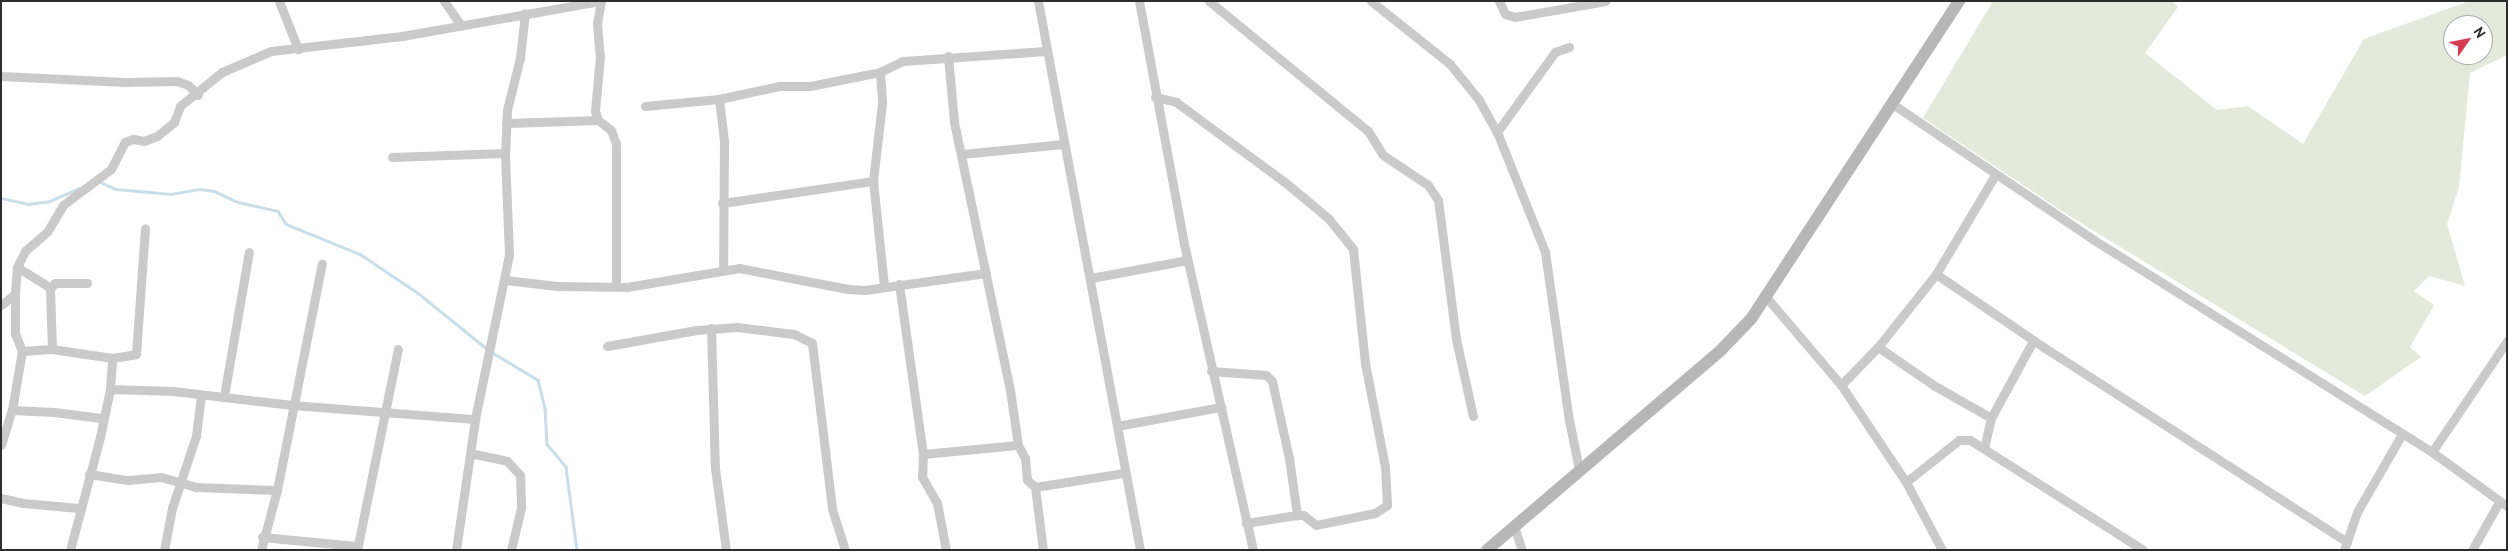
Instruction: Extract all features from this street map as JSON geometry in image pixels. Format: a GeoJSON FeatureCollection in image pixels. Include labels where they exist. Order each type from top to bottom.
{"type":"FeatureCollection","features":[{"type":"Feature","properties":{"kind":"main road"},"geometry":{"type":"LineString","coordinates":[[1487,550],[1579,469],[1722,349],[1767,298],[1890,103],[1959,1]]}},
{"type":"Feature","properties":{"kind":"street"},"geometry":{"type":"LineString","coordinates":[[278,1],[298,49]]}},
{"type":"Feature","properties":{"kind":"street"},"geometry":{"type":"LineString","coordinates":[[444,1],[461,25]]}},
{"type":"Feature","properties":{"kind":"street"},"geometry":{"type":"LineString","coordinates":[[1,445],[12,410],[22,351],[15,334],[15,294],[17,266],[25,251],[47,232],[63,205],[111,169],[125,142],[133,139],[144,141],[157,136],[174,122],[180,106],[198,95],[222,72],[271,51],[298,49],[461,25],[525,12],[602,1],[597,24],[600,56],[596,111],[598,120]]}},
{"type":"Feature","properties":{"kind":"street"},"geometry":{"type":"LineString","coordinates":[[1038,1],[1063,144],[1091,278],[1117,426],[1123,473],[1140,550]]}},
{"type":"Feature","properties":{"kind":"street"},"geometry":{"type":"LineString","coordinates":[[1140,1],[1155,97],[1187,260],[1253,550]]}},
{"type":"Feature","properties":{"kind":"street"},"geometry":{"type":"LineString","coordinates":[[1209,1],[1368,131],[1384,155],[1428,185],[1438,200],[1456,339],[1473,416]]}},
{"type":"Feature","properties":{"kind":"street"},"geometry":{"type":"LineString","coordinates":[[1371,1],[1450,64],[1479,100],[1497,132],[1545,252],[1569,420],[1579,469]]}},
{"type":"Feature","properties":{"kind":"street"},"geometry":{"type":"LineString","coordinates":[[1500,1],[1505,14],[1515,16],[1606,1]]}},
{"type":"Feature","properties":{"kind":"street"},"geometry":{"type":"LineString","coordinates":[[456,550],[470,452],[511,243],[505,153],[506,123],[525,12]]}},
{"type":"Feature","properties":{"kind":"street"},"geometry":{"type":"LineString","coordinates":[[1497,132],[1555,52],[1569,47]]}},
{"type":"Feature","properties":{"kind":"street"},"geometry":{"type":"LineString","coordinates":[[645,106],[719,99],[779,86],[810,86],[880,72],[903,61],[948,56],[1046,51]]}},
{"type":"Feature","properties":{"kind":"street"},"geometry":{"type":"LineString","coordinates":[[948,56],[954,122],[986,273],[1018,445],[1024,458],[1027,480],[1035,487],[1043,550]]}},
{"type":"Feature","properties":{"kind":"street"},"geometry":{"type":"LineString","coordinates":[[880,72],[882,103],[873,181],[884,286]]}},
{"type":"Feature","properties":{"kind":"street"},"geometry":{"type":"LineString","coordinates":[[1,76],[125,82],[177,81],[188,85],[198,95]]}},
{"type":"Feature","properties":{"kind":"street"},"geometry":{"type":"LineString","coordinates":[[1155,97],[1176,102],[1286,183],[1328,218],[1353,249],[1365,363],[1385,467],[1387,505],[1375,513],[1316,525],[1302,515],[1246,523]]}},
{"type":"Feature","properties":{"kind":"street"},"geometry":{"type":"LineString","coordinates":[[719,99],[724,141],[722,203],[724,270]]}},
{"type":"Feature","properties":{"kind":"street"},"geometry":{"type":"LineString","coordinates":[[1890,103],[1995,175],[2432,452],[2503,504],[2472,550]]}},
{"type":"Feature","properties":{"kind":"street"},"geometry":{"type":"LineString","coordinates":[[506,123],[598,120],[611,130],[616,144],[616,286]]}},
{"type":"Feature","properties":{"kind":"street"},"geometry":{"type":"LineString","coordinates":[[962,154],[1063,144]]}},
{"type":"Feature","properties":{"kind":"street"},"geometry":{"type":"LineString","coordinates":[[392,157],[505,153]]}},
{"type":"Feature","properties":{"kind":"street"},"geometry":{"type":"LineString","coordinates":[[1841,385],[1878,347],[1936,274],[1995,175]]}},
{"type":"Feature","properties":{"kind":"street"},"geometry":{"type":"LineString","coordinates":[[722,203],[873,181]]}},
{"type":"Feature","properties":{"kind":"street"},"geometry":{"type":"LineString","coordinates":[[22,351],[52,349],[112,358],[136,354],[145,228]]}},
{"type":"Feature","properties":{"kind":"street"},"geometry":{"type":"LineString","coordinates":[[224,396],[249,252]]}},
{"type":"Feature","properties":{"kind":"street"},"geometry":{"type":"LineString","coordinates":[[1091,278],[1187,260]]}},
{"type":"Feature","properties":{"kind":"street"},"geometry":{"type":"LineString","coordinates":[[261,550],[262,537],[276,490],[322,263]]}},
{"type":"Feature","properties":{"kind":"street"},"geometry":{"type":"LineString","coordinates":[[17,266],[50,288]]}},
{"type":"Feature","properties":{"kind":"street"},"geometry":{"type":"LineString","coordinates":[[505,280],[557,286],[616,286],[654,283],[739,268],[760,270],[848,289],[986,273]]}},
{"type":"Feature","properties":{"kind":"street"},"geometry":{"type":"LineString","coordinates":[[1936,274],[2033,341],[2345,546],[2357,512],[2402,434]]}},
{"type":"Feature","properties":{"kind":"street"},"geometry":{"type":"LineString","coordinates":[[52,349],[50,288],[55,283],[87,283]]}},
{"type":"Feature","properties":{"kind":"street"},"geometry":{"type":"LineString","coordinates":[[899,284],[923,454],[922,477],[936,503],[946,550]]}},
{"type":"Feature","properties":{"kind":"street"},"geometry":{"type":"LineString","coordinates":[[1,305],[15,294]]}},
{"type":"Feature","properties":{"kind":"street"},"geometry":{"type":"LineString","coordinates":[[1767,298],[1841,385],[1906,482],[1942,550]]}},
{"type":"Feature","properties":{"kind":"street"},"geometry":{"type":"LineString","coordinates":[[607,346],[711,328],[778,331],[794,334],[812,343],[832,509],[844,550]]}},
{"type":"Feature","properties":{"kind":"street"},"geometry":{"type":"LineString","coordinates":[[711,328],[715,468],[726,550]]}},
{"type":"Feature","properties":{"kind":"street"},"geometry":{"type":"LineString","coordinates":[[1984,448],[1991,418],[2033,341]]}},
{"type":"Feature","properties":{"kind":"street"},"geometry":{"type":"LineString","coordinates":[[2432,452],[2507,341]]}},
{"type":"Feature","properties":{"kind":"street"},"geometry":{"type":"LineString","coordinates":[[1878,347],[1935,386],[1991,418]]}},
{"type":"Feature","properties":{"kind":"street"},"geometry":{"type":"LineString","coordinates":[[262,537],[357,548],[398,349]]}},
{"type":"Feature","properties":{"kind":"street"},"geometry":{"type":"LineString","coordinates":[[70,550],[79,508],[100,437],[101,418],[110,389],[112,358]]}},
{"type":"Feature","properties":{"kind":"street"},"geometry":{"type":"LineString","coordinates":[[1211,371],[1266,375],[1272,382],[1289,458],[1297,515]]}},
{"type":"Feature","properties":{"kind":"street"},"geometry":{"type":"LineString","coordinates":[[110,389],[224,396],[292,405],[384,410],[476,419]]}},
{"type":"Feature","properties":{"kind":"street"},"geometry":{"type":"LineString","coordinates":[[164,550],[181,482],[196,436],[201,395]]}},
{"type":"Feature","properties":{"kind":"street"},"geometry":{"type":"LineString","coordinates":[[1117,426],[1221,407]]}},
{"type":"Feature","properties":{"kind":"street"},"geometry":{"type":"LineString","coordinates":[[12,410],[54,412],[101,418]]}},
{"type":"Feature","properties":{"kind":"street"},"geometry":{"type":"LineString","coordinates":[[1906,482],[1959,440],[1970,440],[2143,550]]}},
{"type":"Feature","properties":{"kind":"street"},"geometry":{"type":"LineString","coordinates":[[923,454],[1018,445]]}},
{"type":"Feature","properties":{"kind":"street"},"geometry":{"type":"LineString","coordinates":[[470,452],[507,461],[520,475],[521,508],[511,550]]}},
{"type":"Feature","properties":{"kind":"street"},"geometry":{"type":"LineString","coordinates":[[1035,487],[1123,473]]}},
{"type":"Feature","properties":{"kind":"street"},"geometry":{"type":"LineString","coordinates":[[89,474],[128,480],[161,478],[195,487],[276,490]]}},
{"type":"Feature","properties":{"kind":"street"},"geometry":{"type":"LineString","coordinates":[[1,498],[22,503],[79,508]]}},
{"type":"Feature","properties":{"kind":"street"},"geometry":{"type":"LineString","coordinates":[[1514,526],[1522,550]]}},
{"type":"Feature","properties":{"kind":"shaded area"},"geometry":{"type":"Polygon","coordinates":[[[1993,1],[2172,1],[2178,7],[2145,53],[2217,110],[2248,106],[2303,144],[2364,39],[2469,1],[2507,1],[2507,55],[2493,62],[2493,15],[2443,15],[2443,65],[2486,65],[2470,73],[2459,187],[2447,224],[2465,286],[2429,276],[2414,291],[2434,305],[2410,347],[2421,357],[2365,396],[2071,217],[1923,118],[1993,1]]]}},
{"type":"Feature","properties":{"kind":"waterway"},"geometry":{"type":"LineString","coordinates":[[98,181],[116,189],[171,194],[200,189],[214,191],[238,202],[278,211],[286,224],[360,254],[418,293],[486,348]]}},
{"type":"Feature","properties":{"kind":"waterway"},"geometry":{"type":"LineString","coordinates":[[1,198],[29,204],[50,201],[79,188]]}},
{"type":"Feature","properties":{"kind":"waterway"},"geometry":{"type":"LineString","coordinates":[[490,351],[538,380],[545,408],[547,444],[566,467],[577,550]]}}]}
